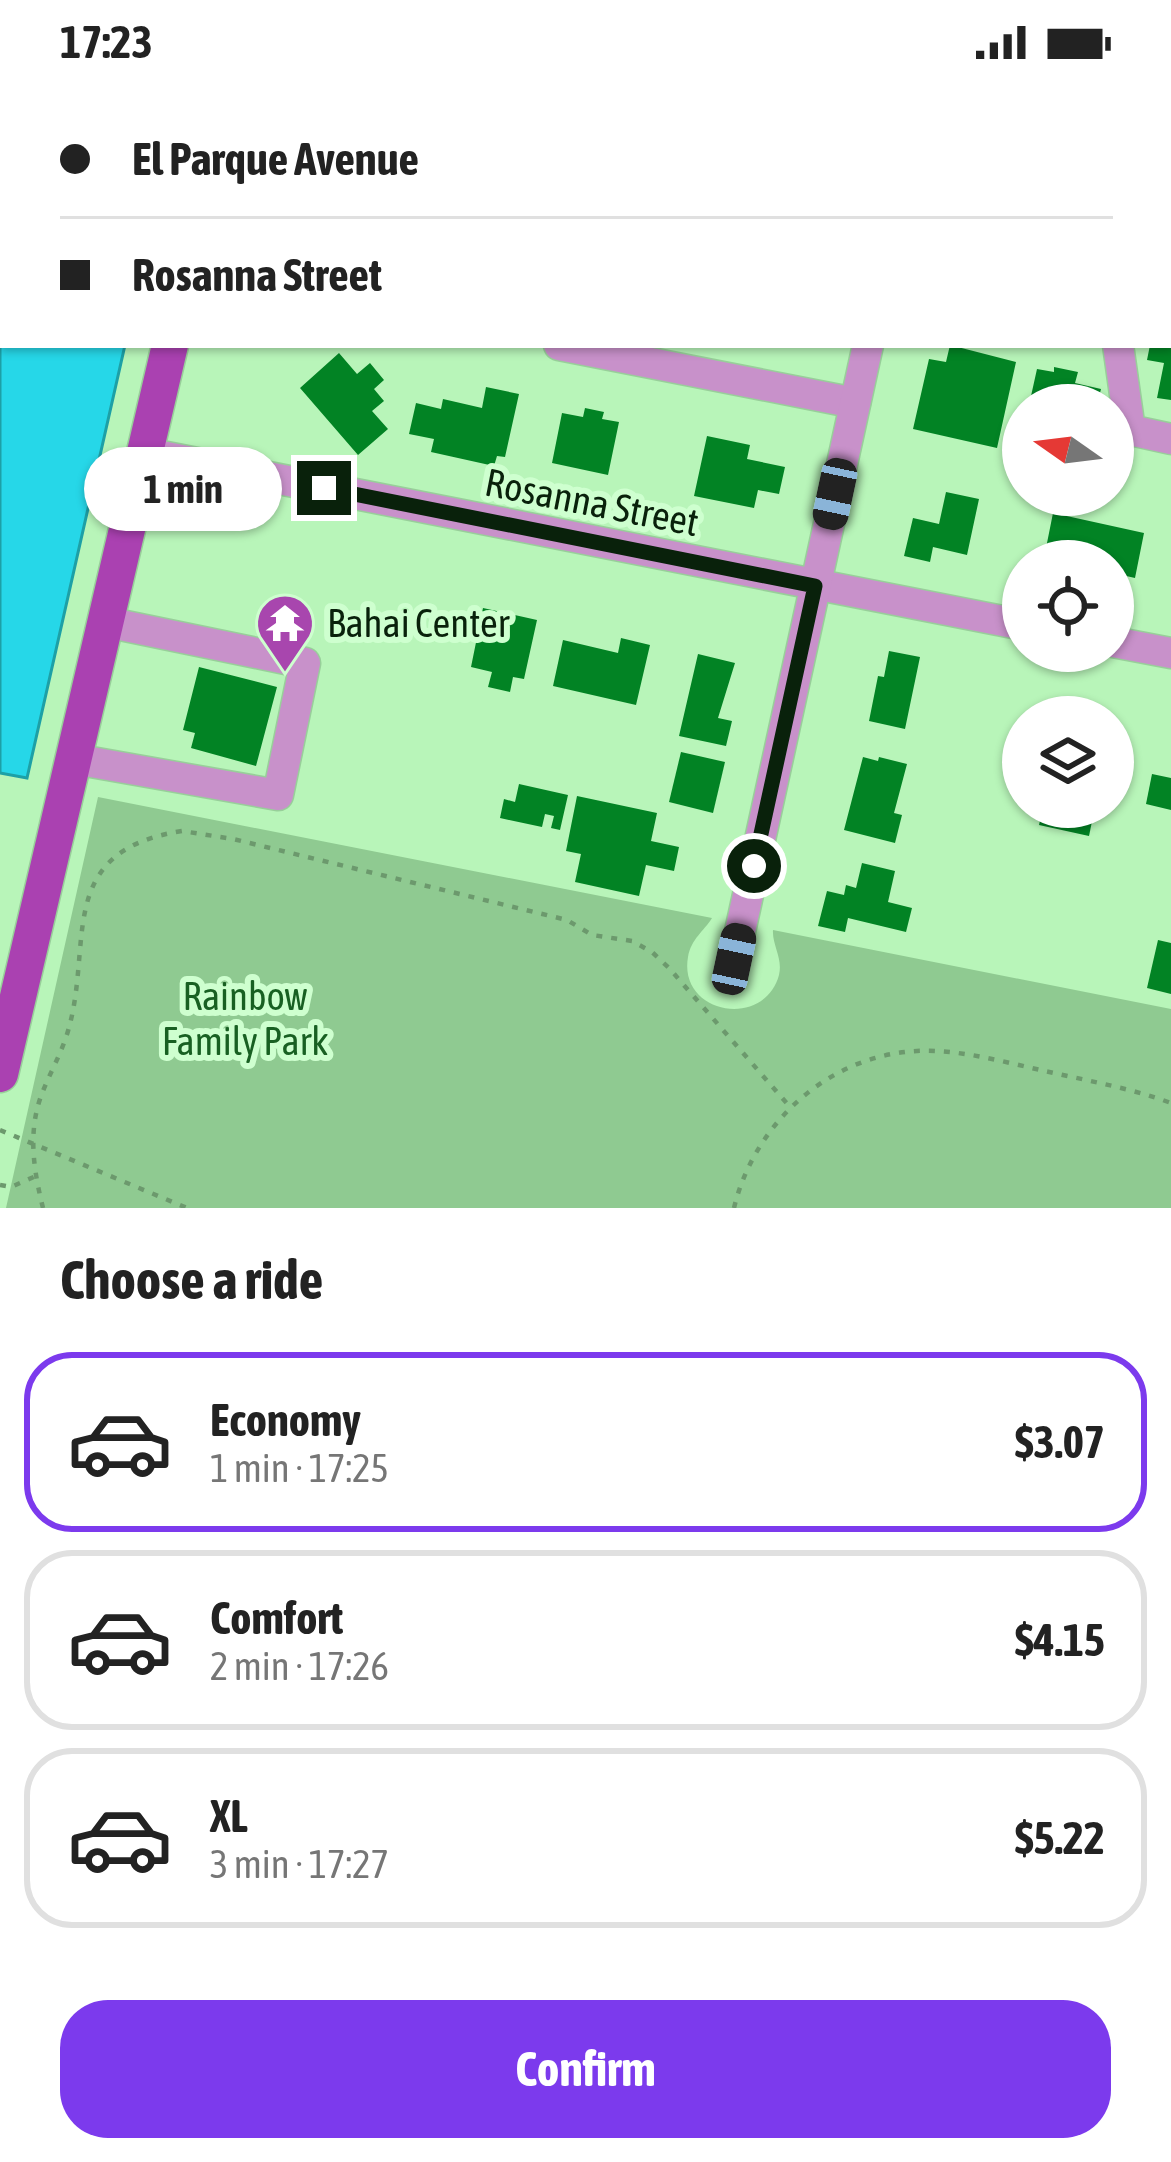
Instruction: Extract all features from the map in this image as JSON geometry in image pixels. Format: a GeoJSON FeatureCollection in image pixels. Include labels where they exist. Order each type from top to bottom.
{"type":"FeatureCollection","features":[{"type":"Feature","properties":{"kind":"main road"},"geometry":{"type":"LineString","coordinates":[[0,1074],[169,348]]}},
{"type":"Feature","properties":{"kind":"street"},"geometry":{"type":"LineString","coordinates":[[575,348],[855,403]]}},
{"type":"Feature","properties":{"kind":"street"},"geometry":{"type":"LineString","coordinates":[[734,959],[867,348]]}},
{"type":"Feature","properties":{"kind":"street"},"geometry":{"type":"LineString","coordinates":[[1118,348],[1130,430],[1171,439]]}},
{"type":"Feature","properties":{"kind":"street","name":"Rosanna Street"},"geometry":{"type":"LineString","coordinates":[[146,453],[1002,621]]}},
{"type":"Feature","properties":{"kind":"street"},"geometry":{"type":"LineString","coordinates":[[74,759],[278,795],[304,663],[106,622]]}},
{"type":"Feature","properties":{"kind":"street"},"geometry":{"type":"LineString","coordinates":[[1134,646],[1171,653]]}},
{"type":"Feature","properties":{"kind":"path"},"geometry":{"type":"LineString","coordinates":[[43,1208],[33,1142],[39,1101],[69,1028],[80,923],[94,884],[108,864],[140,840],[182,831],[508,904],[567,920],[592,935],[632,941],[669,968],[790,1107]]}},
{"type":"Feature","properties":{"kind":"path"},"geometry":{"type":"LineString","coordinates":[[734,1208],[748,1160],[790,1107],[853,1067],[906,1052],[933,1051],[1008,1063],[1171,1103]]}},
{"type":"Feature","properties":{"kind":"path"},"geometry":{"type":"LineString","coordinates":[[0,1130],[187,1208]]}},
{"type":"Feature","properties":{"kind":"path"},"geometry":{"type":"LineString","coordinates":[[0,1185],[11,1187],[36,1176]]}},
{"type":"Feature","properties":{"kind":"green space","name":"Rainbow Family Park"},"geometry":{"type":"Polygon","coordinates":[[[98,797],[712,918],[690,951],[688,976],[696,992],[724,1008],[741,1009],[770,992],[780,969],[773,930],[1171,1009],[1171,1208],[6,1208],[98,797]]]}},
{"type":"Feature","properties":{"kind":"water"},"geometry":{"type":"Polygon","coordinates":[[[0,348],[124,348],[27,778],[0,773],[0,348]]]}},
{"type":"Feature","properties":{"kind":"building"},"geometry":{"type":"Polygon","coordinates":[[[949,348],[962,348],[1016,362],[1011,384],[1002,384],[997,448],[913,429],[929,359],[946,362],[949,348]]]}},
{"type":"Feature","properties":{"kind":"building"},"geometry":{"type":"Polygon","coordinates":[[[1149,348],[1171,348],[1171,400],[1157,398],[1164,363],[1147,360],[1149,348]]]}},
{"type":"Feature","properties":{"kind":"building"},"geometry":{"type":"Polygon","coordinates":[[[339,353],[357,374],[370,363],[384,380],[374,389],[384,401],[372,411],[388,429],[358,455],[300,388],[339,353]]]}},
{"type":"Feature","properties":{"kind":"building"},"geometry":{"type":"Polygon","coordinates":[[[1054,367],[1078,372],[1075,383],[1079,384],[1034,384],[1037,369],[1054,372],[1054,367]]]}},
{"type":"Feature","properties":{"kind":"building"},"geometry":{"type":"Polygon","coordinates":[[[486,387],[519,394],[505,457],[497,456],[494,466],[431,452],[434,439],[409,434],[416,403],[441,409],[443,399],[482,408],[486,387]]]}},
{"type":"Feature","properties":{"kind":"building"},"geometry":{"type":"Polygon","coordinates":[[[585,408],[604,412],[602,419],[619,422],[608,475],[552,463],[562,413],[583,417],[585,408]]]}},
{"type":"Feature","properties":{"kind":"building"},"geometry":{"type":"Polygon","coordinates":[[[707,436],[750,445],[747,459],[785,467],[779,494],[758,490],[754,508],[694,496],[707,436]]]}},
{"type":"Feature","properties":{"kind":"building"},"geometry":{"type":"Polygon","coordinates":[[[946,492],[979,499],[967,555],[933,547],[930,562],[904,556],[913,518],[939,524],[946,492]]]}},
{"type":"Feature","properties":{"kind":"building"},"geometry":{"type":"Polygon","coordinates":[[[1052,516],[1144,533],[1135,578],[1134,540],[1048,540],[1052,516]]]}},
{"type":"Feature","properties":{"kind":"building"},"geometry":{"type":"Polygon","coordinates":[[[483,608],[537,620],[524,679],[513,677],[510,692],[488,687],[492,672],[471,667],[483,608]]]}},
{"type":"Feature","properties":{"kind":"building"},"geometry":{"type":"Polygon","coordinates":[[[621,638],[650,645],[636,705],[553,686],[563,640],[618,653],[621,638]]]}},
{"type":"Feature","properties":{"kind":"building"},"geometry":{"type":"Polygon","coordinates":[[[889,651],[920,657],[905,729],[869,721],[878,676],[884,677],[889,651]]]}},
{"type":"Feature","properties":{"kind":"building"},"geometry":{"type":"Polygon","coordinates":[[[698,654],[735,663],[718,718],[732,721],[726,746],[679,736],[698,654]]]}},
{"type":"Feature","properties":{"kind":"building"},"geometry":{"type":"Polygon","coordinates":[[[199,667],[277,687],[256,766],[191,748],[195,733],[183,730],[199,667]]]}},
{"type":"Feature","properties":{"kind":"building"},"geometry":{"type":"Polygon","coordinates":[[[681,752],[725,762],[713,813],[669,802],[681,752]]]}},
{"type":"Feature","properties":{"kind":"building"},"geometry":{"type":"Polygon","coordinates":[[[863,757],[907,764],[894,813],[902,815],[895,843],[844,830],[863,757]]]}},
{"type":"Feature","properties":{"kind":"building"},"geometry":{"type":"Polygon","coordinates":[[[1152,774],[1171,778],[1171,810],[1146,804],[1152,774]]]}},
{"type":"Feature","properties":{"kind":"building"},"geometry":{"type":"Polygon","coordinates":[[[519,784],[568,795],[560,830],[551,828],[554,816],[545,814],[542,827],[500,818],[504,799],[515,802],[519,784]]]}},
{"type":"Feature","properties":{"kind":"building"},"geometry":{"type":"Polygon","coordinates":[[[577,796],[657,813],[651,841],[679,847],[674,871],[646,865],[639,896],[575,882],[581,854],[566,851],[577,796]]]}},
{"type":"Feature","properties":{"kind":"building"},"geometry":{"type":"Polygon","coordinates":[[[1053,828],[1091,828],[1089,836],[1053,828]]]}},
{"type":"Feature","properties":{"kind":"building"},"geometry":{"type":"Polygon","coordinates":[[[862,863],[895,871],[888,902],[912,908],[906,932],[848,918],[845,932],[818,926],[827,891],[844,895],[846,885],[856,888],[862,863]]]}},
{"type":"Feature","properties":{"kind":"building"},"geometry":{"type":"Polygon","coordinates":[[[1158,940],[1171,943],[1171,994],[1147,988],[1158,940]]]}},
{"type":"Feature","properties":{"kind":"place","name":"Bahai Center"},"geometry":{"type":"Point","coordinates":[285,674]}},
{"type":"Feature","properties":{"kind":"route"},"geometry":{"type":"LineString","coordinates":[[324,488],[815,586],[754,866]]}}]}
